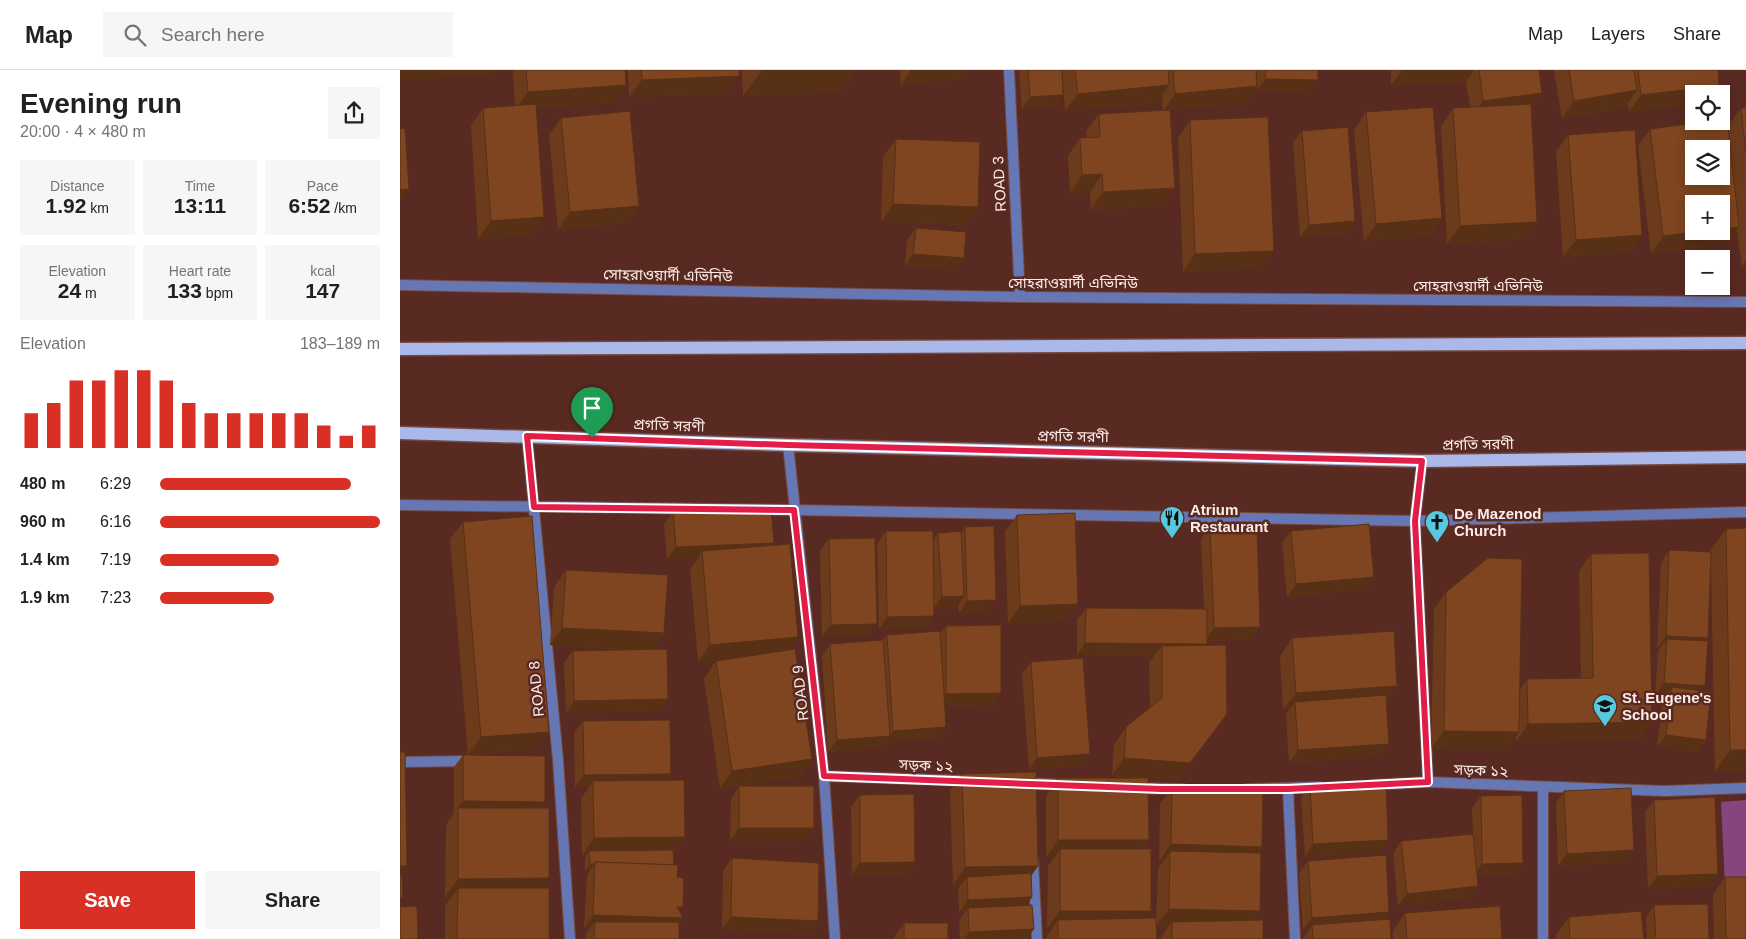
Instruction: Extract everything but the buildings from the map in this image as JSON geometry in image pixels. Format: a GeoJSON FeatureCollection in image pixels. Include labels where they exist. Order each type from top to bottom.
{"type":"FeatureCollection","features":[{"type":"Feature","properties":{"kind":"main road"},"geometry":{"type":"LineString","coordinates":[[400,349],[1746,343]]}},
{"type":"Feature","properties":{"kind":"main road","name":"প্রগতি সরণী"},"geometry":{"type":"LineString","coordinates":[[400,432],[788,445],[1422,461],[1746,457]]}},
{"type":"Feature","properties":{"kind":"street","name":"ROAD 3"},"geometry":{"type":"LineString","coordinates":[[1009,70],[1020,297]]}},
{"type":"Feature","properties":{"kind":"street","name":"সোহরাওয়ার্দী এভিনিউ"},"geometry":{"type":"LineString","coordinates":[[400,285],[1020,297],[1746,302]]}},
{"type":"Feature","properties":{"kind":"street","name":"ROAD 8"},"geometry":{"type":"LineString","coordinates":[[527,436],[553,760],[570,939]]}},
{"type":"Feature","properties":{"kind":"street","name":"ROAD 9"},"geometry":{"type":"LineString","coordinates":[[788,445],[824,776],[835,939]]}},
{"type":"Feature","properties":{"kind":"street"},"geometry":{"type":"LineString","coordinates":[[1422,461],[1415,521],[1428,782]]}},
{"type":"Feature","properties":{"kind":"street"},"geometry":{"type":"LineString","coordinates":[[400,505],[1415,521],[1746,512]]}},
{"type":"Feature","properties":{"kind":"street"},"geometry":{"type":"LineString","coordinates":[[400,762],[479,761]]}},
{"type":"Feature","properties":{"kind":"street","name":"সড়ক ১২"},"geometry":{"type":"LineString","coordinates":[[824,776],[981,782]]}},
{"type":"Feature","properties":{"kind":"street"},"geometry":{"type":"LineString","coordinates":[[1010,782],[1030,788],[1077,785]]}},
{"type":"Feature","properties":{"kind":"street","name":"সড়ক ১২"},"geometry":{"type":"LineString","coordinates":[[1363,785],[1428,782],[1666,790],[1746,788]]}},
{"type":"Feature","properties":{"kind":"street"},"geometry":{"type":"LineString","coordinates":[[1239,789],[1288,789],[1335,786]]}},
{"type":"Feature","properties":{"kind":"street"},"geometry":{"type":"LineString","coordinates":[[1124,787],[1190,789]]}},
{"type":"Feature","properties":{"kind":"street"},"geometry":{"type":"LineString","coordinates":[[1543,787],[1543,939]]}},
{"type":"Feature","properties":{"kind":"street"},"geometry":{"type":"LineString","coordinates":[[1288,789],[1295,939]]}},
{"type":"Feature","properties":{"kind":"street"},"geometry":{"type":"LineString","coordinates":[[1033,851],[1037,939]]}},
{"type":"Feature","properties":{"kind":"shaded area"},"geometry":{"type":"Polygon","coordinates":[[[1746,800],[1746,883],[1725,885],[1721,802],[1746,800]]]}},
{"type":"Feature","properties":{"kind":"place","name":"Atrium Restaurant"},"geometry":{"type":"Point","coordinates":[1172,539]}},
{"type":"Feature","properties":{"kind":"place","name":"De Mazenod Church"},"geometry":{"type":"Point","coordinates":[1437,543]}},
{"type":"Feature","properties":{"kind":"place","name":"St. Eugene's School"},"geometry":{"type":"Point","coordinates":[1605,727]}},
{"type":"Feature","properties":{"kind":"route"},"geometry":{"type":"LineString","coordinates":[[527,436],[592,438],[788,445],[1422,461],[1415,521],[1428,782],[1288,789],[1161,789],[824,776],[794,510],[534,507],[527,436]]}}]}
